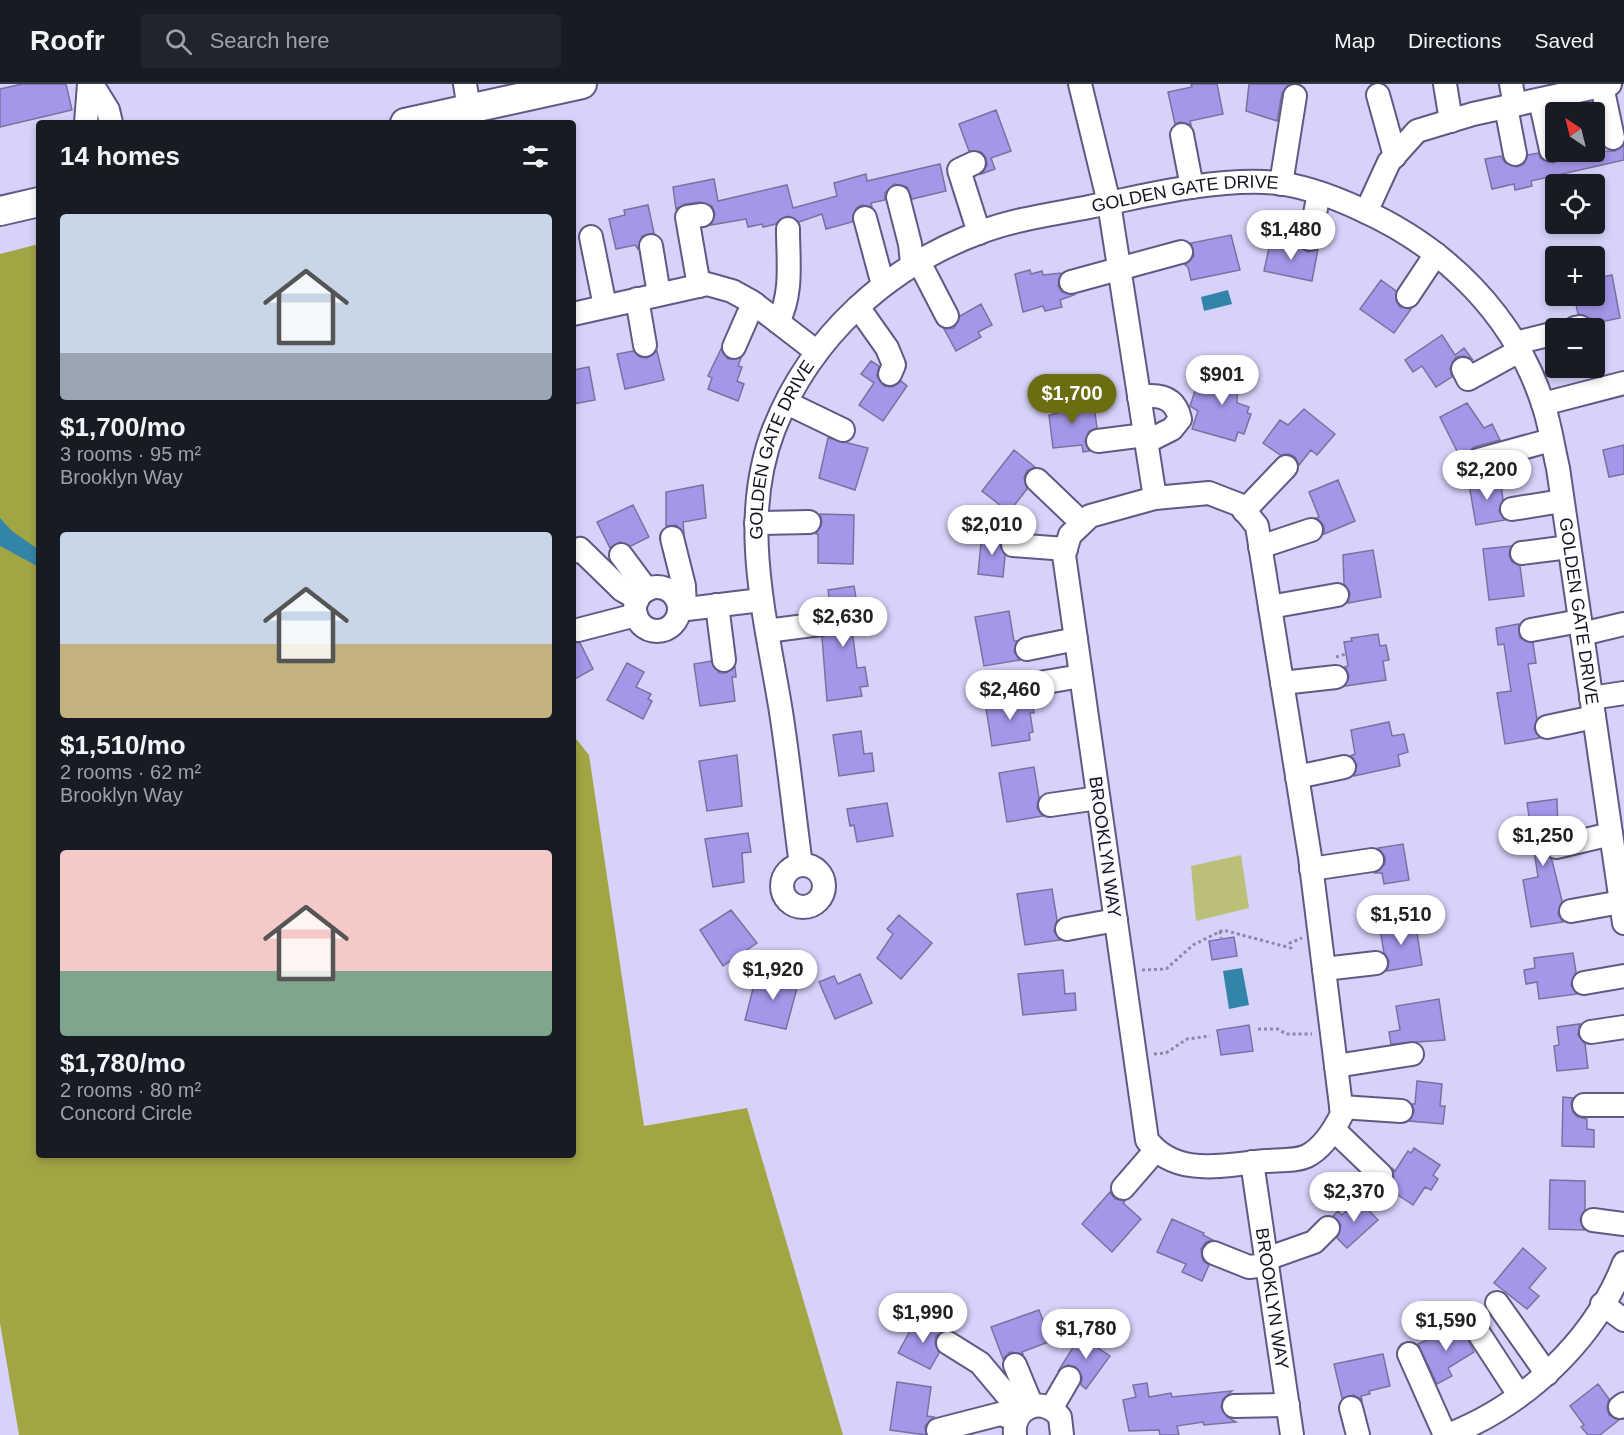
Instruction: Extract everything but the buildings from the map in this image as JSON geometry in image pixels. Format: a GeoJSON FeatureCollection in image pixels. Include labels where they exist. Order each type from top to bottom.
{"type":"FeatureCollection","features":[{"type":"Feature","properties":{"kind":"main road"},"geometry":{"type":"LineString","coordinates":[[412,120],[467,97],[582,84]]}},
{"type":"Feature","properties":{"kind":"main road"},"geometry":{"type":"LineString","coordinates":[[0,211],[36,203]]}},
{"type":"Feature","properties":{"kind":"street"},"geometry":{"type":"LineString","coordinates":[[1080,84],[1109,203],[1155,498]]}},
{"type":"Feature","properties":{"kind":"street"},"geometry":{"type":"LineString","coordinates":[[1445,84],[1451,121]]}},
{"type":"Feature","properties":{"kind":"street"},"geometry":{"type":"LineString","coordinates":[[1366,212],[1395,156],[1418,131],[1510,99],[1539,100],[1575,88],[1606,85],[1613,138]]}},
{"type":"Feature","properties":{"kind":"street"},"geometry":{"type":"LineString","coordinates":[[1378,94],[1395,156]]}},
{"type":"Feature","properties":{"kind":"street"},"geometry":{"type":"LineString","coordinates":[[1281,184],[1295,96]]}},
{"type":"Feature","properties":{"kind":"street"},"geometry":{"type":"LineString","coordinates":[[1510,99],[1515,154]]}},
{"type":"Feature","properties":{"kind":"street"},"geometry":{"type":"LineString","coordinates":[[1539,100],[1545,125]]}},
{"type":"Feature","properties":{"kind":"street"},"geometry":{"type":"LineString","coordinates":[[1182,135],[1192,187]]}},
{"type":"Feature","properties":{"kind":"street"},"geometry":{"type":"LineString","coordinates":[[974,164],[959,170],[979,232]]}},
{"type":"Feature","properties":{"kind":"street","name":"GOLDEN GATE DRIVE"},"geometry":{"type":"LineString","coordinates":[[801,865],[781,715],[761,600],[756,523],[757,489],[774,429],[803,370],[858,307],[883,285],[915,262],[979,232],[1192,187],[1264,182],[1319,193],[1366,212],[1420,241],[1467,280],[1502,320],[1517,347],[1543,404],[1551,440],[1617,847],[1622,913]]}},
{"type":"Feature","properties":{"kind":"street"},"geometry":{"type":"LineString","coordinates":[[1310,239],[1319,193]]}},
{"type":"Feature","properties":{"kind":"street"},"geometry":{"type":"LineString","coordinates":[[898,197],[915,262],[947,316]]}},
{"type":"Feature","properties":{"kind":"street"},"geometry":{"type":"LineString","coordinates":[[699,286],[687,217],[702,215]]}},
{"type":"Feature","properties":{"kind":"street"},"geometry":{"type":"LineString","coordinates":[[865,218],[883,285]]}},
{"type":"Feature","properties":{"kind":"street"},"geometry":{"type":"LineString","coordinates":[[778,322],[786,306],[789,287],[788,229]]}},
{"type":"Feature","properties":{"kind":"street"},"geometry":{"type":"LineString","coordinates":[[591,237],[605,306]]}},
{"type":"Feature","properties":{"kind":"street"},"geometry":{"type":"LineString","coordinates":[[645,345],[651,246]]}},
{"type":"Feature","properties":{"kind":"street"},"geometry":{"type":"LineString","coordinates":[[1071,282],[1181,252]]}},
{"type":"Feature","properties":{"kind":"street"},"geometry":{"type":"LineString","coordinates":[[1408,296],[1437,254]]}},
{"type":"Feature","properties":{"kind":"street"},"geometry":{"type":"LineString","coordinates":[[576,313],[707,284],[732,291],[755,304],[817,352]]}},
{"type":"Feature","properties":{"kind":"street"},"geometry":{"type":"LineString","coordinates":[[734,348],[755,304]]}},
{"type":"Feature","properties":{"kind":"street"},"geometry":{"type":"LineString","coordinates":[[858,307],[887,348],[894,366],[890,374]]}},
{"type":"Feature","properties":{"kind":"street"},"geometry":{"type":"LineString","coordinates":[[1463,369],[1468,378],[1517,347],[1545,337]]}},
{"type":"Feature","properties":{"kind":"street"},"geometry":{"type":"LineString","coordinates":[[1543,404],[1624,383]]}},
{"type":"Feature","properties":{"kind":"street"},"geometry":{"type":"LineString","coordinates":[[1098,441],[1145,438],[1172,429],[1180,418],[1178,411],[1159,394],[1139,397]]}},
{"type":"Feature","properties":{"kind":"street"},"geometry":{"type":"LineString","coordinates":[[787,403],[843,430]]}},
{"type":"Feature","properties":{"kind":"street"},"geometry":{"type":"LineString","coordinates":[[1478,460],[1551,440]]}},
{"type":"Feature","properties":{"kind":"street"},"geometry":{"type":"LineString","coordinates":[[1244,511],[1286,467]]}},
{"type":"Feature","properties":{"kind":"street"},"geometry":{"type":"LineString","coordinates":[[1037,480],[1082,523]]}},
{"type":"Feature","properties":{"kind":"street"},"geometry":{"type":"LineString","coordinates":[[1013,545],[1066,549],[1070,535],[1090,516],[1155,498],[1209,493],[1240,506],[1257,526],[1311,868],[1342,1114],[1334,1130],[1306,1157],[1197,1168],[1172,1161],[1155,1151],[1123,1188]]}},
{"type":"Feature","properties":{"kind":"street"},"geometry":{"type":"LineString","coordinates":[[1512,509],[1562,501]]}},
{"type":"Feature","properties":{"kind":"street"},"geometry":{"type":"LineString","coordinates":[[756,523],[809,522]]}},
{"type":"Feature","properties":{"kind":"street"},"geometry":{"type":"LineString","coordinates":[[1260,547],[1311,530]]}},
{"type":"Feature","properties":{"kind":"street"},"geometry":{"type":"LineString","coordinates":[[621,555],[640,602],[647,629],[662,630],[674,623],[682,609],[684,586],[672,538]]}},
{"type":"Feature","properties":{"kind":"street"},"geometry":{"type":"LineString","coordinates":[[1522,553],[1569,547]]}},
{"type":"Feature","properties":{"kind":"street"},"geometry":{"type":"LineString","coordinates":[[576,551],[580,549],[622,590],[640,602]]}},
{"type":"Feature","properties":{"kind":"street","name":"BROOKLYN WAY"},"geometry":{"type":"LineString","coordinates":[[1066,549],[1064,555],[1146,1140],[1155,1151]]}},
{"type":"Feature","properties":{"kind":"street"},"geometry":{"type":"LineString","coordinates":[[578,630],[640,602],[656,588],[669,591],[682,609]]}},
{"type":"Feature","properties":{"kind":"street"},"geometry":{"type":"LineString","coordinates":[[1270,607],[1337,595]]}},
{"type":"Feature","properties":{"kind":"street"},"geometry":{"type":"LineString","coordinates":[[682,609],[761,600]]}},
{"type":"Feature","properties":{"kind":"street"},"geometry":{"type":"LineString","coordinates":[[717,605],[724,660]]}},
{"type":"Feature","properties":{"kind":"street"},"geometry":{"type":"LineString","coordinates":[[767,631],[820,624]]}},
{"type":"Feature","properties":{"kind":"street"},"geometry":{"type":"LineString","coordinates":[[1531,630],[1624,624]]}},
{"type":"Feature","properties":{"kind":"street"},"geometry":{"type":"LineString","coordinates":[[1027,649],[1076,639]]}},
{"type":"Feature","properties":{"kind":"street"},"geometry":{"type":"LineString","coordinates":[[1011,688],[1081,676]]}},
{"type":"Feature","properties":{"kind":"street"},"geometry":{"type":"LineString","coordinates":[[1282,683],[1336,677]]}},
{"type":"Feature","properties":{"kind":"street"},"geometry":{"type":"LineString","coordinates":[[1547,728],[1624,693]]}},
{"type":"Feature","properties":{"kind":"street"},"geometry":{"type":"LineString","coordinates":[[1297,777],[1344,767]]}},
{"type":"Feature","properties":{"kind":"street"},"geometry":{"type":"LineString","coordinates":[[1050,804],[1098,798]]}},
{"type":"Feature","properties":{"kind":"street"},"geometry":{"type":"LineString","coordinates":[[1556,847],[1617,847]]}},
{"type":"Feature","properties":{"kind":"street"},"geometry":{"type":"LineString","coordinates":[[1311,868],[1372,860]]}},
{"type":"Feature","properties":{"kind":"street"},"geometry":{"type":"LineString","coordinates":[[1571,911],[1622,913]]}},
{"type":"Feature","properties":{"kind":"street"},"geometry":{"type":"LineString","coordinates":[[1067,929],[1116,920]]}},
{"type":"Feature","properties":{"kind":"street"},"geometry":{"type":"LineString","coordinates":[[1324,969],[1376,963]]}},
{"type":"Feature","properties":{"kind":"street"},"geometry":{"type":"LineString","coordinates":[[1584,983],[1624,976]]}},
{"type":"Feature","properties":{"kind":"street"},"geometry":{"type":"LineString","coordinates":[[1591,1032],[1624,1027]]}},
{"type":"Feature","properties":{"kind":"street"},"geometry":{"type":"LineString","coordinates":[[1336,1065],[1412,1054]]}},
{"type":"Feature","properties":{"kind":"street"},"geometry":{"type":"LineString","coordinates":[[1584,1105],[1624,1105]]}},
{"type":"Feature","properties":{"kind":"street"},"geometry":{"type":"LineString","coordinates":[[1341,1107],[1401,1111]]}},
{"type":"Feature","properties":{"kind":"street"},"geometry":{"type":"LineString","coordinates":[[1334,1130],[1381,1175]]}},
{"type":"Feature","properties":{"kind":"street","name":"BROOKLYN WAY"},"geometry":{"type":"LineString","coordinates":[[1252,1162],[1292,1435]]}},
{"type":"Feature","properties":{"kind":"street"},"geometry":{"type":"LineString","coordinates":[[1593,1220],[1624,1224]]}},
{"type":"Feature","properties":{"kind":"street"},"geometry":{"type":"LineString","coordinates":[[1215,1253],[1249,1267],[1314,1242],[1328,1228]]}},
{"type":"Feature","properties":{"kind":"street"},"geometry":{"type":"LineString","coordinates":[[1410,1354],[1446,1435],[1492,1414],[1547,1374],[1569,1351],[1602,1304],[1624,1263]]}},
{"type":"Feature","properties":{"kind":"street"},"geometry":{"type":"LineString","coordinates":[[1497,1303],[1547,1374]]}},
{"type":"Feature","properties":{"kind":"street"},"geometry":{"type":"LineString","coordinates":[[1602,1304],[1624,1320]]}},
{"type":"Feature","properties":{"kind":"street"},"geometry":{"type":"LineString","coordinates":[[1478,1332],[1519,1395]]}},
{"type":"Feature","properties":{"kind":"street"},"geometry":{"type":"LineString","coordinates":[[948,1343],[980,1363],[1027,1416]]}},
{"type":"Feature","properties":{"kind":"street"},"geometry":{"type":"LineString","coordinates":[[1016,1365],[1027,1416]]}},
{"type":"Feature","properties":{"kind":"street"},"geometry":{"type":"LineString","coordinates":[[1027,1416],[1069,1378]]}},
{"type":"Feature","properties":{"kind":"street"},"geometry":{"type":"LineString","coordinates":[[1234,1406],[1288,1405]]}},
{"type":"Feature","properties":{"kind":"street"},"geometry":{"type":"LineString","coordinates":[[1351,1408],[1358,1435]]}},
{"type":"Feature","properties":{"kind":"street"},"geometry":{"type":"LineString","coordinates":[[938,1430],[1000,1414],[1060,1417],[1062,1435]]}},
{"type":"Feature","properties":{"kind":"path"},"geometry":{"type":"LineString","coordinates":[[1220,931],[1221,938]]}},
{"type":"Feature","properties":{"kind":"path"},"geometry":{"type":"LineString","coordinates":[[1123,974],[1154,968],[1166,969],[1193,945],[1220,931],[1241,933],[1291,948],[1290,943],[1319,931]]}},
{"type":"Feature","properties":{"kind":"path"},"geometry":{"type":"LineString","coordinates":[[1258,1029],[1278,1029],[1286,1034],[1332,1034]]}},
{"type":"Feature","properties":{"kind":"path"},"geometry":{"type":"LineString","coordinates":[[1134,1055],[1166,1053],[1187,1039],[1210,1036]]}},
{"type":"Feature","properties":{"kind":"green space"},"geometry":{"type":"Polygon","coordinates":[[[1241,855],[1249,908],[1196,921],[1191,866],[1241,855]]]}},
{"type":"Feature","properties":{"kind":"shaded area"},"geometry":{"type":"Polygon","coordinates":[[[36,245],[36,1158],[576,1158],[576,739],[589,755],[644,1126],[747,1108],[843,1435],[19,1435],[0,1323],[0,254],[36,245]]]}},
{"type":"Feature","properties":{"kind":"water"},"geometry":{"type":"Polygon","coordinates":[[[1228,290],[1232,304],[1204,311],[1201,297],[1228,290]]]}},
{"type":"Feature","properties":{"kind":"water"},"geometry":{"type":"Polygon","coordinates":[[[0,518],[12,531],[36,548],[36,565],[0,546],[0,518]]]}},
{"type":"Feature","properties":{"kind":"water"},"geometry":{"type":"Polygon","coordinates":[[[1242,968],[1249,1005],[1229,1009],[1223,971],[1242,968]]]}}]}
